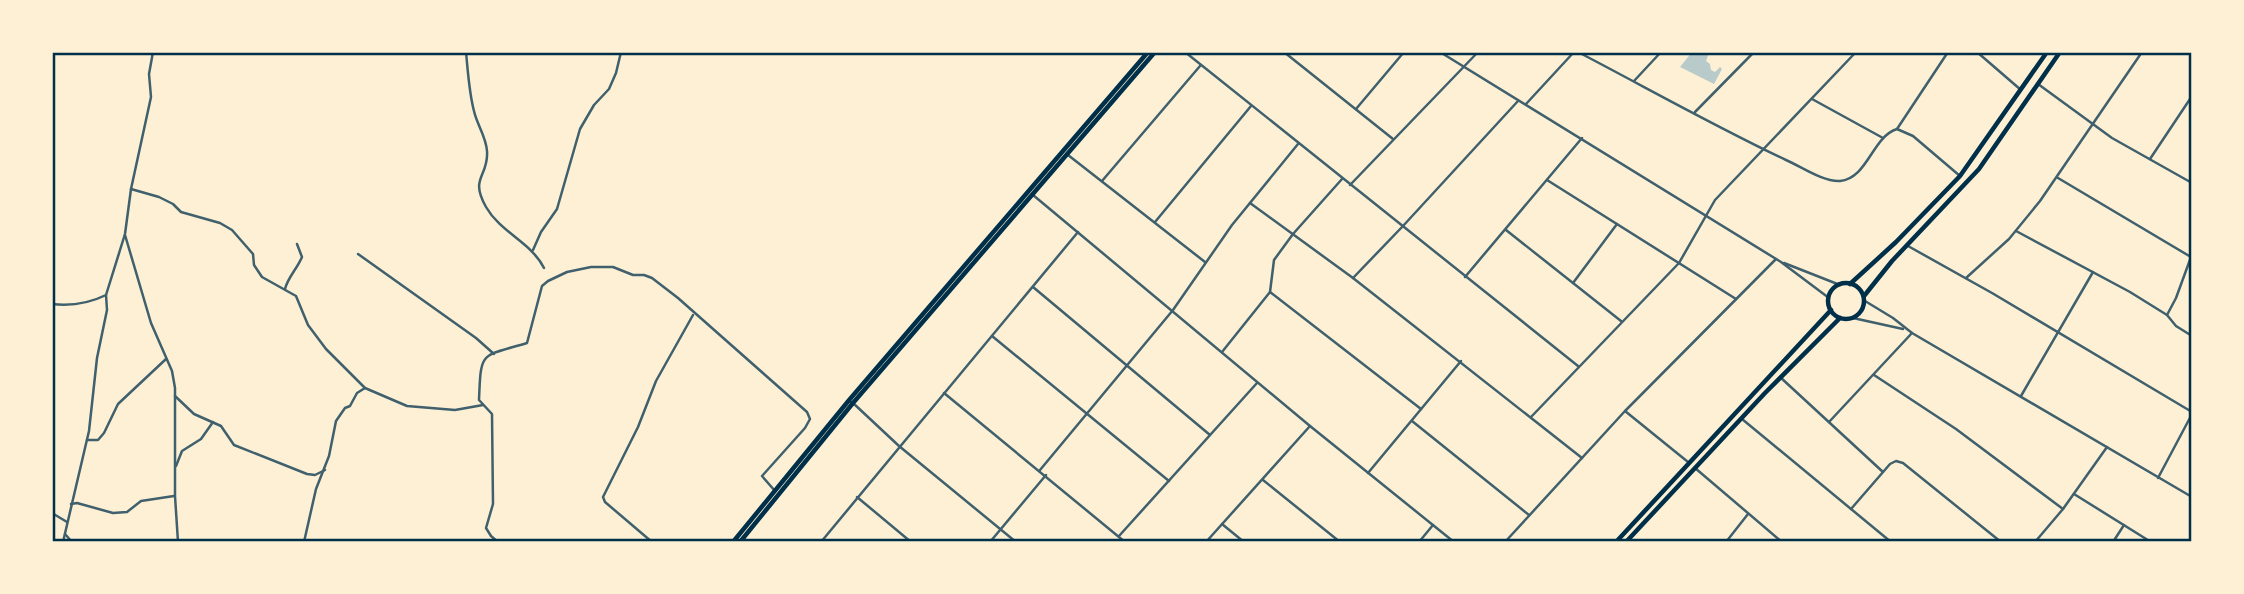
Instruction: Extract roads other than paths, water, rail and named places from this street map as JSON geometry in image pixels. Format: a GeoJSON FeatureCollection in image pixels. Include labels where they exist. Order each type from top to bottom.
{"type":"FeatureCollection","features":[{"type":"Feature","properties":{"kind":"main road"},"geometry":{"type":"LineString","coordinates":[[733,541],[1148,52]]}},
{"type":"Feature","properties":{"kind":"main road"},"geometry":{"type":"LineString","coordinates":[[740,541],[851,402],[1155,52]]}},
{"type":"Feature","properties":{"kind":"main road"},"geometry":{"type":"LineString","coordinates":[[1850,284],[1896,242],[1960,176],[2047,52]]}},
{"type":"Feature","properties":{"kind":"main road"},"geometry":{"type":"LineString","coordinates":[[1864,299],[1858,288],[1850,284],[1840,285],[1832,291],[1829,298],[1831,310],[1840,318],[1853,318],[1861,311],[1864,299],[1880,274],[1979,169],[2060,52]]}},
{"type":"Feature","properties":{"kind":"main road"},"geometry":{"type":"LineString","coordinates":[[1616,541],[1831,310]]}},
{"type":"Feature","properties":{"kind":"main road"},"geometry":{"type":"LineString","coordinates":[[1626,541],[1780,377],[1840,318]]}},
{"type":"Feature","properties":{"kind":"street"},"geometry":{"type":"LineString","coordinates":[[63,541],[87,440],[97,358],[107,310],[106,295],[125,234],[131,189],[150,97],[149,74],[153,52]]}},
{"type":"Feature","properties":{"kind":"street"},"geometry":{"type":"LineString","coordinates":[[466,52],[470,98],[487,152],[486,166],[479,179],[479,192],[505,231],[533,250],[544,268]]}},
{"type":"Feature","properties":{"kind":"street"},"geometry":{"type":"LineString","coordinates":[[533,250],[541,232],[557,209],[580,129],[594,105],[609,89],[621,52]]}},
{"type":"Feature","properties":{"kind":"street"},"geometry":{"type":"LineString","coordinates":[[1185,52],[1578,366]]}},
{"type":"Feature","properties":{"kind":"street"},"geometry":{"type":"LineString","coordinates":[[1284,52],[1393,139]]}},
{"type":"Feature","properties":{"kind":"street"},"geometry":{"type":"LineString","coordinates":[[1356,109],[1404,52]]}},
{"type":"Feature","properties":{"kind":"street"},"geometry":{"type":"LineString","coordinates":[[1440,52],[1781,262],[1829,298]]}},
{"type":"Feature","properties":{"kind":"street"},"geometry":{"type":"LineString","coordinates":[[1350,185],[1478,52]]}},
{"type":"Feature","properties":{"kind":"street"},"geometry":{"type":"LineString","coordinates":[[1525,104],[1576,52],[1764,150],[1829,180],[1842,181],[1853,177],[1884,138],[1897,129],[1948,52]]}},
{"type":"Feature","properties":{"kind":"street"},"geometry":{"type":"LineString","coordinates":[[1634,81],[1661,52]]}},
{"type":"Feature","properties":{"kind":"street"},"geometry":{"type":"LineString","coordinates":[[1694,113],[1754,52]]}},
{"type":"Feature","properties":{"kind":"street"},"geometry":{"type":"LineString","coordinates":[[1531,417],[1679,263],[1706,215],[1730,184],[1856,52]]}},
{"type":"Feature","properties":{"kind":"street"},"geometry":{"type":"LineString","coordinates":[[1977,52],[2021,90]]}},
{"type":"Feature","properties":{"kind":"street"},"geometry":{"type":"LineString","coordinates":[[1966,278],[2016,231],[2057,177],[2142,52]]}},
{"type":"Feature","properties":{"kind":"street"},"geometry":{"type":"LineString","coordinates":[[1102,181],[1200,66]]}},
{"type":"Feature","properties":{"kind":"street"},"geometry":{"type":"LineString","coordinates":[[2038,85],[2093,125],[2192,183]]}},
{"type":"Feature","properties":{"kind":"street"},"geometry":{"type":"LineString","coordinates":[[2150,159],[2192,96]]}},
{"type":"Feature","properties":{"kind":"street"},"geometry":{"type":"LineString","coordinates":[[1812,99],[1884,138]]}},
{"type":"Feature","properties":{"kind":"street"},"geometry":{"type":"LineString","coordinates":[[1353,278],[1519,100]]}},
{"type":"Feature","properties":{"kind":"street"},"geometry":{"type":"LineString","coordinates":[[2187,103],[2192,106]]}},
{"type":"Feature","properties":{"kind":"street"},"geometry":{"type":"LineString","coordinates":[[1155,222],[1251,106]]}},
{"type":"Feature","properties":{"kind":"street"},"geometry":{"type":"LineString","coordinates":[[1897,129],[1913,136],[1960,176]]}},
{"type":"Feature","properties":{"kind":"street"},"geometry":{"type":"LineString","coordinates":[[1465,277],[1582,138]]}},
{"type":"Feature","properties":{"kind":"street"},"geometry":{"type":"LineString","coordinates":[[1040,470],[1172,310],[1205,262],[1298,144]]}},
{"type":"Feature","properties":{"kind":"street"},"geometry":{"type":"LineString","coordinates":[[1068,155],[1205,262]]}},
{"type":"Feature","properties":{"kind":"street"},"geometry":{"type":"LineString","coordinates":[[2057,177],[2191,256],[2167,315]]}},
{"type":"Feature","properties":{"kind":"street"},"geometry":{"type":"LineString","coordinates":[[1222,352],[1270,292],[1274,260],[1293,234],[1342,179]]}},
{"type":"Feature","properties":{"kind":"street"},"geometry":{"type":"LineString","coordinates":[[1547,180],[1736,299]]}},
{"type":"Feature","properties":{"kind":"street"},"geometry":{"type":"LineString","coordinates":[[131,189],[159,197],[173,204],[181,212],[220,223],[232,230],[253,254],[254,265],[262,277],[296,296],[309,326],[326,349],[365,388],[407,406],[455,410],[484,405]]}},
{"type":"Feature","properties":{"kind":"street"},"geometry":{"type":"LineString","coordinates":[[1033,195],[1310,426],[1454,541]]}},
{"type":"Feature","properties":{"kind":"street"},"geometry":{"type":"LineString","coordinates":[[1250,203],[1353,278],[1582,458]]}},
{"type":"Feature","properties":{"kind":"street"},"geometry":{"type":"LineString","coordinates":[[1573,283],[1618,224]]}},
{"type":"Feature","properties":{"kind":"street"},"geometry":{"type":"LineString","coordinates":[[1506,229],[1621,321]]}},
{"type":"Feature","properties":{"kind":"street"},"geometry":{"type":"LineString","coordinates":[[2016,231],[2167,315],[2176,326],[2192,337]]}},
{"type":"Feature","properties":{"kind":"street"},"geometry":{"type":"LineString","coordinates":[[821,541],[1078,232]]}},
{"type":"Feature","properties":{"kind":"street"},"geometry":{"type":"LineString","coordinates":[[125,234],[151,323],[172,371],[175,396],[174,467],[178,541]]}},
{"type":"Feature","properties":{"kind":"street"},"geometry":{"type":"LineString","coordinates":[[285,289],[302,257],[297,244]]}},
{"type":"Feature","properties":{"kind":"street"},"geometry":{"type":"LineString","coordinates":[[1907,246],[1966,278],[2192,413],[2158,478]]}},
{"type":"Feature","properties":{"kind":"street"},"geometry":{"type":"LineString","coordinates":[[358,254],[476,338],[494,354]]}},
{"type":"Feature","properties":{"kind":"street"},"geometry":{"type":"LineString","coordinates":[[1505,541],[1625,411],[1776,259]]}},
{"type":"Feature","properties":{"kind":"street"},"geometry":{"type":"LineString","coordinates":[[1781,262],[1840,285]]}},
{"type":"Feature","properties":{"kind":"street"},"geometry":{"type":"LineString","coordinates":[[498,541],[491,537],[486,528],[493,504],[492,414],[480,400],[481,366],[484,358],[527,343],[542,286],[554,278],[578,269],[613,267],[633,275],[652,278],[807,412],[810,419],[805,428],[762,476],[775,491]]}},
{"type":"Feature","properties":{"kind":"street"},"geometry":{"type":"LineString","coordinates":[[2021,396],[2093,272]]}},
{"type":"Feature","properties":{"kind":"street"},"geometry":{"type":"LineString","coordinates":[[1032,287],[1210,435]]}},
{"type":"Feature","properties":{"kind":"street"},"geometry":{"type":"LineString","coordinates":[[1270,292],[1421,409]]}},
{"type":"Feature","properties":{"kind":"street"},"geometry":{"type":"LineString","coordinates":[[52,304],[82,302],[106,295]]}},
{"type":"Feature","properties":{"kind":"street"},"geometry":{"type":"LineString","coordinates":[[1864,299],[1912,333],[2192,497]]}},
{"type":"Feature","properties":{"kind":"street"},"geometry":{"type":"LineString","coordinates":[[652,541],[605,502],[603,497],[638,427],[656,381],[694,313]]}},
{"type":"Feature","properties":{"kind":"street"},"geometry":{"type":"LineString","coordinates":[[1853,318],[1906,329]]}},
{"type":"Feature","properties":{"kind":"street"},"geometry":{"type":"LineString","coordinates":[[1829,422],[1912,333]]}},
{"type":"Feature","properties":{"kind":"street"},"geometry":{"type":"LineString","coordinates":[[992,335],[1169,481]]}},
{"type":"Feature","properties":{"kind":"street"},"geometry":{"type":"LineString","coordinates":[[87,440],[97,440],[104,433],[118,404],[166,359]]}},
{"type":"Feature","properties":{"kind":"street"},"geometry":{"type":"LineString","coordinates":[[1368,473],[1461,361]]}},
{"type":"Feature","properties":{"kind":"street"},"geometry":{"type":"LineString","coordinates":[[1874,375],[1956,429],[2063,509]]}},
{"type":"Feature","properties":{"kind":"street"},"geometry":{"type":"LineString","coordinates":[[1780,377],[1883,472]]}},
{"type":"Feature","properties":{"kind":"street"},"geometry":{"type":"LineString","coordinates":[[1119,536],[1257,382]]}},
{"type":"Feature","properties":{"kind":"street"},"geometry":{"type":"LineString","coordinates":[[304,541],[336,421],[345,408],[350,406],[357,393],[365,388]]}},
{"type":"Feature","properties":{"kind":"street"},"geometry":{"type":"LineString","coordinates":[[944,393],[1125,541]]}},
{"type":"Feature","properties":{"kind":"street"},"geometry":{"type":"LineString","coordinates":[[175,396],[194,414],[221,426],[234,445],[307,474],[315,475],[325,470]]}},
{"type":"Feature","properties":{"kind":"street"},"geometry":{"type":"LineString","coordinates":[[851,402],[899,446],[1016,541]]}},
{"type":"Feature","properties":{"kind":"street"},"geometry":{"type":"LineString","coordinates":[[1625,411],[1690,464]]}},
{"type":"Feature","properties":{"kind":"street"},"geometry":{"type":"LineString","coordinates":[[1742,419],[1891,541]]}},
{"type":"Feature","properties":{"kind":"street"},"geometry":{"type":"LineString","coordinates":[[1412,421],[1529,515]]}},
{"type":"Feature","properties":{"kind":"street"},"geometry":{"type":"LineString","coordinates":[[174,467],[183,451],[201,439],[213,422]]}},
{"type":"Feature","properties":{"kind":"street"},"geometry":{"type":"LineString","coordinates":[[1206,541],[1310,426]]}},
{"type":"Feature","properties":{"kind":"street"},"geometry":{"type":"LineString","coordinates":[[2035,541],[2063,509],[2107,447]]}},
{"type":"Feature","properties":{"kind":"street"},"geometry":{"type":"LineString","coordinates":[[1851,509],[1896,461],[1903,463],[2001,541]]}},
{"type":"Feature","properties":{"kind":"street"},"geometry":{"type":"LineString","coordinates":[[1695,468],[1782,541]]}},
{"type":"Feature","properties":{"kind":"street"},"geometry":{"type":"LineString","coordinates":[[990,541],[1046,475]]}},
{"type":"Feature","properties":{"kind":"street"},"geometry":{"type":"LineString","coordinates":[[1262,479],[1340,541]]}},
{"type":"Feature","properties":{"kind":"street"},"geometry":{"type":"LineString","coordinates":[[2074,494],[2151,541]]}},
{"type":"Feature","properties":{"kind":"street"},"geometry":{"type":"LineString","coordinates":[[71,504],[77,503],[113,513],[127,512],[141,501],[175,496]]}},
{"type":"Feature","properties":{"kind":"street"},"geometry":{"type":"LineString","coordinates":[[857,497],[911,541]]}},
{"type":"Feature","properties":{"kind":"street"},"geometry":{"type":"LineString","coordinates":[[52,513],[67,522]]}},
{"type":"Feature","properties":{"kind":"street"},"geometry":{"type":"LineString","coordinates":[[1726,541],[1748,514]]}},
{"type":"Feature","properties":{"kind":"street"},"geometry":{"type":"LineString","coordinates":[[1222,524],[1244,541]]}},
{"type":"Feature","properties":{"kind":"street"},"geometry":{"type":"LineString","coordinates":[[1419,541],[1433,525]]}},
{"type":"Feature","properties":{"kind":"street"},"geometry":{"type":"LineString","coordinates":[[2113,541],[2124,525]]}},
{"type":"Feature","properties":{"kind":"street"},"geometry":{"type":"LineString","coordinates":[[65,534],[72,541]]}},
{"type":"Feature","properties":{"kind":"street"},"geometry":{"type":"LineString","coordinates":[[490,541],[491,537]]}}]}
